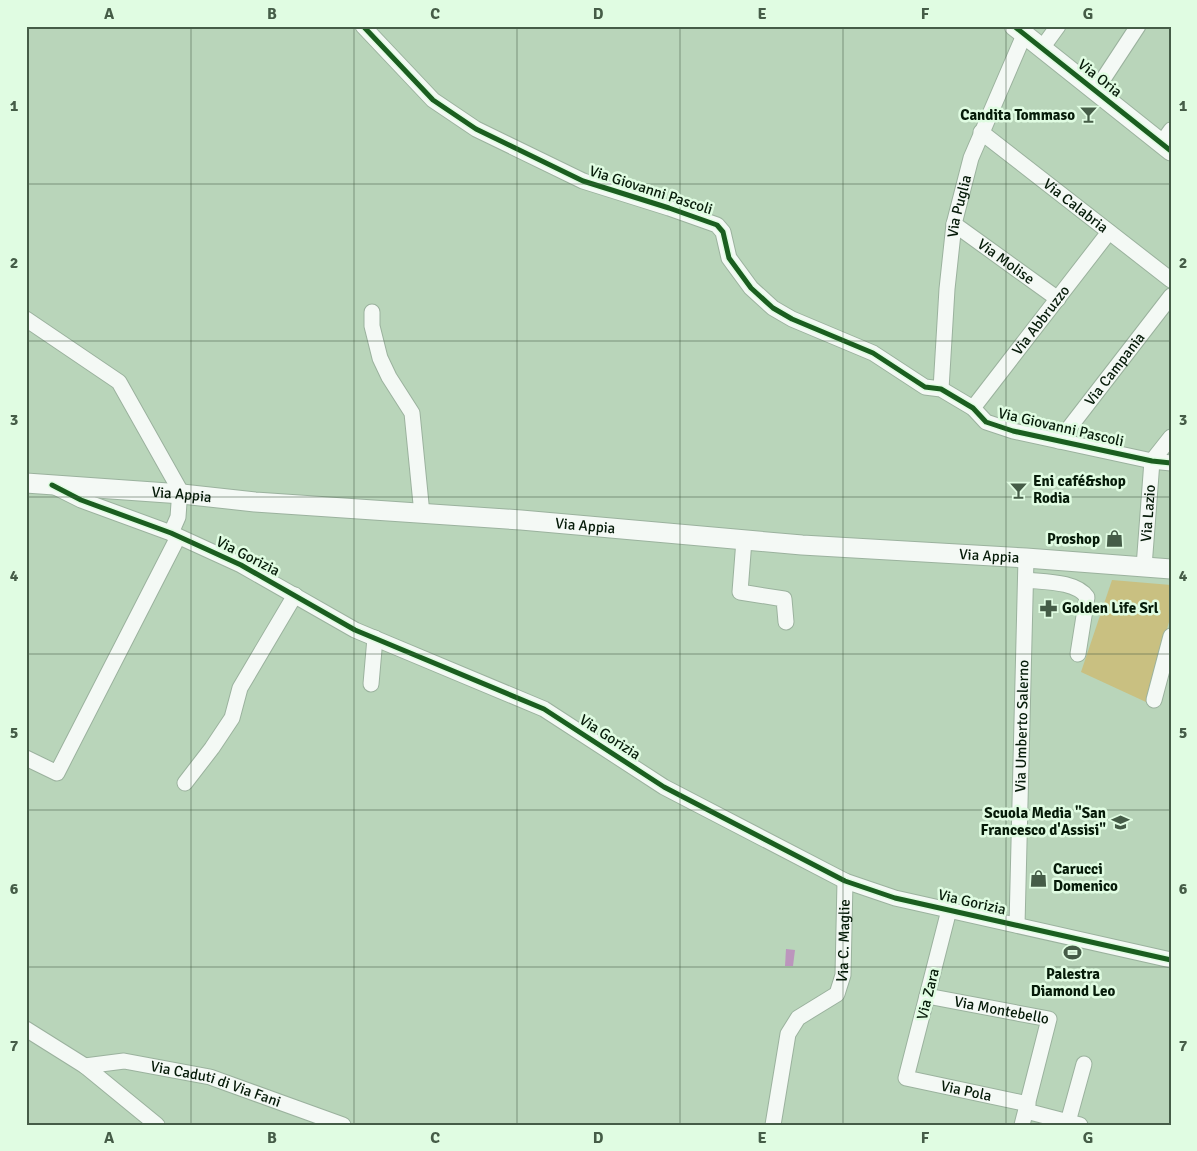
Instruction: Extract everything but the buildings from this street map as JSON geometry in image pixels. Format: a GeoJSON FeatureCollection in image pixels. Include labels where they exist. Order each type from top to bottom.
{"type":"FeatureCollection","features":[{"type":"Feature","properties":{"kind":"main road","name":"Via Oria"},"geometry":{"type":"LineString","coordinates":[[1019,30],[1096,90],[1168,142]]}},
{"type":"Feature","properties":{"kind":"main road","name":"Via Appia"},"geometry":{"type":"LineString","coordinates":[[26,483],[182,494],[255,502],[520,520],[802,545],[1026,558],[1171,569]]}},
{"type":"Feature","properties":{"kind":"street","name":"Via Giovanni Pascoli"},"geometry":{"type":"LineString","coordinates":[[363,26],[433,100],[476,129],[583,181],[717,225],[723,232],[729,258],[751,288],[773,308],[815,329],[873,353],[925,387],[941,389],[972,408],[986,422],[1013,431],[1059,441],[1152,461],[1171,462]]}},
{"type":"Feature","properties":{"kind":"street"},"geometry":{"type":"LineString","coordinates":[[1042,48],[1058,26]]}},
{"type":"Feature","properties":{"kind":"street"},"geometry":{"type":"LineString","coordinates":[[1096,90],[1138,26]]}},
{"type":"Feature","properties":{"kind":"street","name":"Via Puglia"},"geometry":{"type":"LineString","coordinates":[[941,389],[946,289],[954,224],[971,158],[1019,30]]}},
{"type":"Feature","properties":{"kind":"street","name":"Via Calabria"},"geometry":{"type":"LineString","coordinates":[[981,132],[1171,280]]}},
{"type":"Feature","properties":{"kind":"street","name":"Via Molise"},"geometry":{"type":"LineString","coordinates":[[954,224],[1058,299]]}},
{"type":"Feature","properties":{"kind":"street","name":"Via Abbruzzo"},"geometry":{"type":"LineString","coordinates":[[972,408],[1109,232]]}},
{"type":"Feature","properties":{"kind":"street","name":"Via Campania"},"geometry":{"type":"LineString","coordinates":[[1059,441],[1171,296]]}},
{"type":"Feature","properties":{"kind":"street"},"geometry":{"type":"LineString","coordinates":[[372,312],[372,326],[380,358],[389,377],[412,413],[422,514]]}},
{"type":"Feature","properties":{"kind":"street"},"geometry":{"type":"LineString","coordinates":[[26,319],[119,382],[182,494],[178,503],[175,535],[57,773],[26,758]]}},
{"type":"Feature","properties":{"kind":"street"},"geometry":{"type":"LineString","coordinates":[[1152,461],[1171,438]]}},
{"type":"Feature","properties":{"kind":"street","name":"Via Lazio"},"geometry":{"type":"LineString","coordinates":[[1144,567],[1152,461]]}},
{"type":"Feature","properties":{"kind":"street","name":"Via Gorizia"},"geometry":{"type":"LineString","coordinates":[[52,486],[80,500],[175,535],[241,565],[354,630],[544,709],[664,787],[845,881],[895,898],[1171,960]]}},
{"type":"Feature","properties":{"kind":"street"},"geometry":{"type":"LineString","coordinates":[[744,540],[740,592],[784,600],[786,622]]}},
{"type":"Feature","properties":{"kind":"street","name":"Via Umberto Salerno"},"geometry":{"type":"LineString","coordinates":[[1017,925],[1026,558]]}},
{"type":"Feature","properties":{"kind":"street"},"geometry":{"type":"LineString","coordinates":[[1026,580],[1068,586],[1083,591],[1087,597],[1078,654]]}},
{"type":"Feature","properties":{"kind":"street"},"geometry":{"type":"LineString","coordinates":[[185,783],[232,718],[240,688],[295,595]]}},
{"type":"Feature","properties":{"kind":"street"},"geometry":{"type":"LineString","coordinates":[[1154,700],[1167,667],[1171,636]]}},
{"type":"Feature","properties":{"kind":"street"},"geometry":{"type":"LineString","coordinates":[[371,684],[375,638]]}},
{"type":"Feature","properties":{"kind":"street","name":"Via C. Maglie"},"geometry":{"type":"LineString","coordinates":[[773,1125],[788,1034],[798,1018],[837,994],[843,975],[845,881]]}},
{"type":"Feature","properties":{"kind":"street","name":"Via Zara"},"geometry":{"type":"LineString","coordinates":[[906,1078],[949,910]]}},
{"type":"Feature","properties":{"kind":"street","name":"Via Montebello"},"geometry":{"type":"LineString","coordinates":[[927,996],[1049,1019],[1025,1113]]}},
{"type":"Feature","properties":{"kind":"street"},"geometry":{"type":"LineString","coordinates":[[26,1029],[85,1066],[156,1125]]}},
{"type":"Feature","properties":{"kind":"street","name":"Via Caduti di Via Fani"},"geometry":{"type":"LineString","coordinates":[[85,1066],[124,1061],[210,1077],[343,1125]]}},
{"type":"Feature","properties":{"kind":"street"},"geometry":{"type":"LineString","coordinates":[[1074,1123],[1084,1064]]}},
{"type":"Feature","properties":{"kind":"street","name":"Via Pola"},"geometry":{"type":"LineString","coordinates":[[906,1078],[1025,1113],[1074,1123]]}},
{"type":"Feature","properties":{"kind":"shaded area"},"geometry":{"type":"Polygon","coordinates":[[[1112,580],[1171,585],[1171,615],[1146,702],[1081,672],[1112,580]]]}},
{"type":"Feature","properties":{"kind":"shaded area"},"geometry":{"type":"Polygon","coordinates":[[[786,949],[795,950],[793,966],[785,966],[786,949]]]}},
{"type":"Feature","properties":{"kind":"cycle path"},"geometry":{"type":"LineString","coordinates":[[363,26],[433,100],[476,129],[583,181],[717,225],[723,232],[729,258],[751,288],[773,308],[792,319],[873,353],[925,387],[941,389],[973,408],[986,422],[1013,431],[1152,461],[1171,463]]}},
{"type":"Feature","properties":{"kind":"cycle path"},"geometry":{"type":"LineString","coordinates":[[1014,26],[1171,151]]}},
{"type":"Feature","properties":{"kind":"cycle path"},"geometry":{"type":"LineString","coordinates":[[52,485],[81,500],[171,533],[241,565],[355,630],[544,709],[664,787],[845,881],[895,898],[1171,960]]}},
{"type":"Feature","properties":{"kind":"place","name":"Candita Tommaso"},"geometry":{"type":"Point","coordinates":[1089,115]}},
{"type":"Feature","properties":{"kind":"place","name":"Eni café&shop Rodia"},"geometry":{"type":"Point","coordinates":[1019,490]}},
{"type":"Feature","properties":{"kind":"place","name":"Proshop"},"geometry":{"type":"Point","coordinates":[1114,539]}},
{"type":"Feature","properties":{"kind":"place","name":"Golden Life Srl"},"geometry":{"type":"Point","coordinates":[1048,608]}},
{"type":"Feature","properties":{"kind":"place","name":"Scuola Media \"San Francesco d'Assisi\""},"geometry":{"type":"Point","coordinates":[1120,822]}},
{"type":"Feature","properties":{"kind":"place","name":"Carucci Domenico"},"geometry":{"type":"Point","coordinates":[1039,878]}},
{"type":"Feature","properties":{"kind":"place","name":"Palestra Diamond Leo"},"geometry":{"type":"Point","coordinates":[1073,953]}}]}
